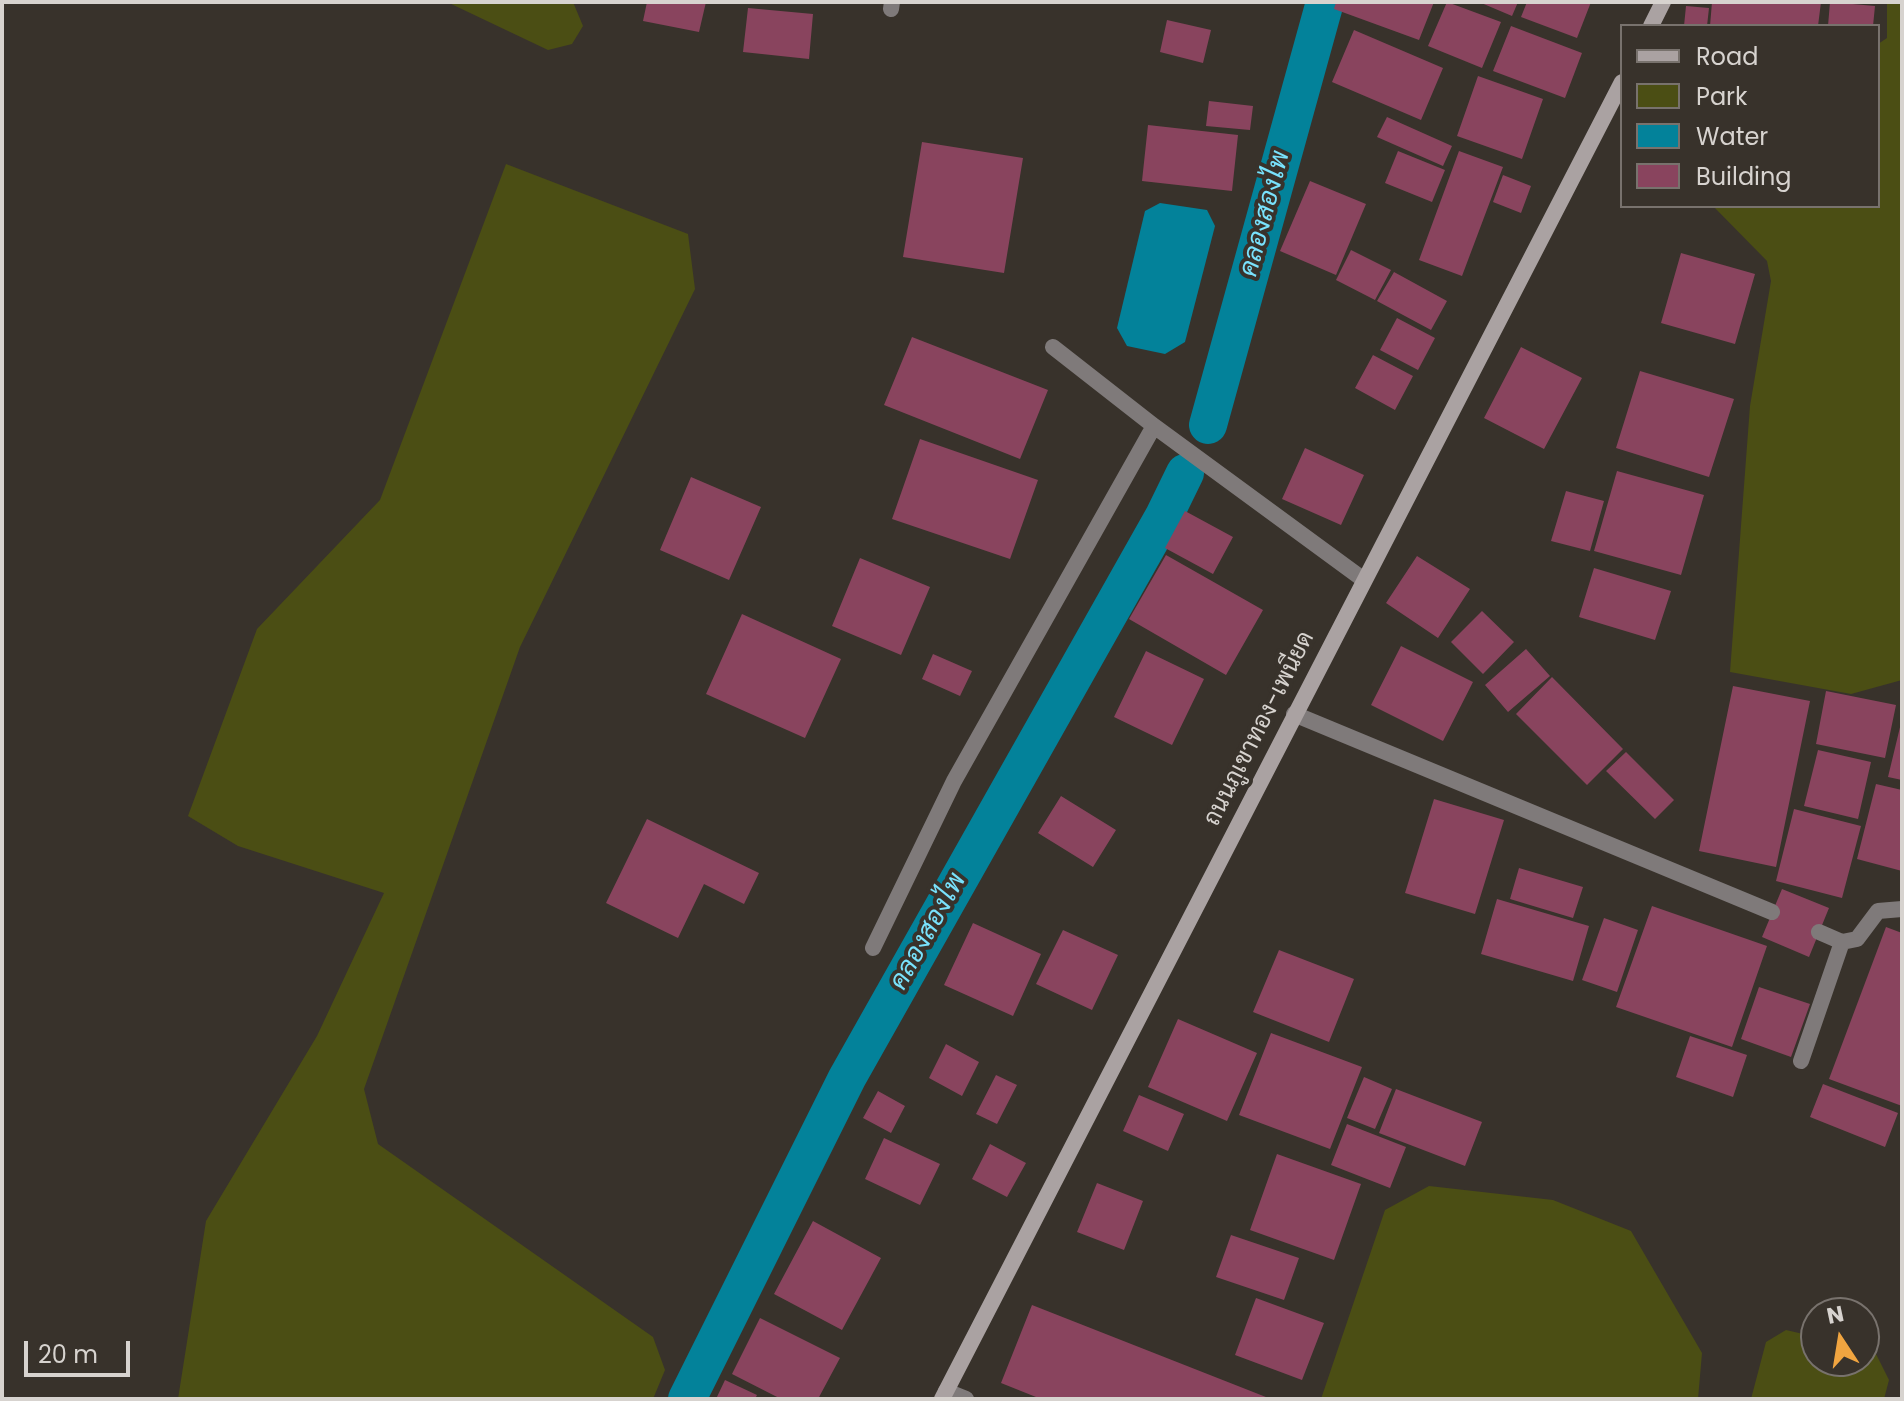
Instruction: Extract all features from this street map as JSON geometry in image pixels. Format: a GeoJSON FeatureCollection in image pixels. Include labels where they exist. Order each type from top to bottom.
{"type":"FeatureCollection","features":[{"type":"Feature","properties":{"kind":"street"},"geometry":{"type":"LineString","coordinates":[[1652,24],[1663,2]]}},
{"type":"Feature","properties":{"kind":"street","name":"ถนนภูเขาทอง-เพนียด"},"geometry":{"type":"LineString","coordinates":[[944,1395],[1620,86]]}},
{"type":"Feature","properties":{"kind":"street"},"geometry":{"type":"LineString","coordinates":[[1053,347],[1154,426],[1364,580]]}},
{"type":"Feature","properties":{"kind":"street"},"geometry":{"type":"LineString","coordinates":[[873,948],[954,781],[1154,426]]}},
{"type":"Feature","properties":{"kind":"street"},"geometry":{"type":"LineString","coordinates":[[1294,714],[1772,912]]}},
{"type":"Feature","properties":{"kind":"street"},"geometry":{"type":"LineString","coordinates":[[1819,932],[1842,942],[1857,939],[1878,911],[1902,909]]}},
{"type":"Feature","properties":{"kind":"street"},"geometry":{"type":"LineString","coordinates":[[1801,1061],[1842,942]]}},
{"type":"Feature","properties":{"kind":"street"},"geometry":{"type":"LineString","coordinates":[[944,1395],[966,1399]]}},
{"type":"Feature","properties":{"kind":"green space"},"geometry":{"type":"Polygon","coordinates":[[[447,2],[573,2],[583,26],[572,44],[548,50],[447,2]]]}},
{"type":"Feature","properties":{"kind":"green space"},"geometry":{"type":"Polygon","coordinates":[[[1887,2],[1902,2],[1902,680],[1851,694],[1730,672],[1750,406],[1771,281],[1767,261],[1715,208],[1880,208],[1880,43],[1887,38],[1887,2]]]}},
{"type":"Feature","properties":{"kind":"green space"},"geometry":{"type":"Polygon","coordinates":[[[506,164],[688,234],[695,289],[520,647],[364,1089],[378,1144],[653,1337],[665,1370],[653,1399],[178,1399],[206,1221],[317,1036],[384,893],[238,846],[188,816],[257,629],[380,500],[506,164]]]}},
{"type":"Feature","properties":{"kind":"green space"},"geometry":{"type":"Polygon","coordinates":[[[1429,1186],[1553,1200],[1631,1231],[1702,1353],[1698,1399],[1321,1399],[1385,1210],[1429,1186]]]}},
{"type":"Feature","properties":{"kind":"green space"},"geometry":{"type":"Polygon","coordinates":[[[1786,1330],[1800,1333],[1800,1377],[1880,1377],[1880,1362],[1889,1380],[1884,1399],[1751,1399],[1766,1342],[1786,1330]]]}},
{"type":"Feature","properties":{"kind":"water"},"geometry":{"type":"Polygon","coordinates":[[[1160,203],[1207,210],[1215,226],[1185,342],[1165,354],[1127,346],[1117,328],[1145,211],[1160,203]]]}},
{"type":"Feature","properties":{"kind":"building"},"geometry":{"type":"Polygon","coordinates":[[[647,2],[706,2],[699,32],[643,21],[647,2]]]}},
{"type":"Feature","properties":{"kind":"building"},"geometry":{"type":"Polygon","coordinates":[[[1336,2],[1434,2],[1419,40],[1334,9],[1336,2]]]}},
{"type":"Feature","properties":{"kind":"building"},"geometry":{"type":"Polygon","coordinates":[[[1447,2],[1501,22],[1482,68],[1428,46],[1447,2]]]}},
{"type":"Feature","properties":{"kind":"building"},"geometry":{"type":"Polygon","coordinates":[[[1479,2],[1518,2],[1512,16],[1479,2]]]}},
{"type":"Feature","properties":{"kind":"building"},"geometry":{"type":"Polygon","coordinates":[[[1527,2],[1591,2],[1577,38],[1521,17],[1527,2]]]}},
{"type":"Feature","properties":{"kind":"building"},"geometry":{"type":"Polygon","coordinates":[[[1712,2],[1821,2],[1818,24],[1710,24],[1712,2]]]}},
{"type":"Feature","properties":{"kind":"building"},"geometry":{"type":"Polygon","coordinates":[[[1830,2],[1875,6],[1873,24],[1828,24],[1830,2]]]}},
{"type":"Feature","properties":{"kind":"building"},"geometry":{"type":"Polygon","coordinates":[[[1686,6],[1709,8],[1707,24],[1684,24],[1686,6]]]}},
{"type":"Feature","properties":{"kind":"building"},"geometry":{"type":"Polygon","coordinates":[[[748,8],[813,14],[809,59],[743,52],[748,8]]]}},
{"type":"Feature","properties":{"kind":"building"},"geometry":{"type":"Polygon","coordinates":[[[1167,20],[1211,30],[1203,63],[1160,52],[1167,20]]]}},
{"type":"Feature","properties":{"kind":"building"},"geometry":{"type":"Polygon","coordinates":[[[1511,26],[1582,53],[1565,98],[1493,71],[1511,26]]]}},
{"type":"Feature","properties":{"kind":"building"},"geometry":{"type":"Polygon","coordinates":[[[1354,30],[1443,68],[1421,120],[1332,82],[1354,30]]]}},
{"type":"Feature","properties":{"kind":"building"},"geometry":{"type":"Polygon","coordinates":[[[1478,76],[1543,99],[1522,159],[1457,136],[1478,76]]]}},
{"type":"Feature","properties":{"kind":"building"},"geometry":{"type":"Polygon","coordinates":[[[1209,101],[1253,106],[1250,130],[1206,126],[1209,101]]]}},
{"type":"Feature","properties":{"kind":"building"},"geometry":{"type":"Polygon","coordinates":[[[1387,117],[1452,146],[1443,166],[1377,137],[1387,117]]]}},
{"type":"Feature","properties":{"kind":"building"},"geometry":{"type":"Polygon","coordinates":[[[1148,125],[1238,135],[1232,191],[1142,181],[1148,125]]]}},
{"type":"Feature","properties":{"kind":"building"},"geometry":{"type":"Polygon","coordinates":[[[922,142],[1023,158],[1004,273],[903,257],[922,142]]]}},
{"type":"Feature","properties":{"kind":"building"},"geometry":{"type":"Polygon","coordinates":[[[1398,151],[1445,170],[1432,202],[1385,183],[1398,151]]]}},
{"type":"Feature","properties":{"kind":"building"},"geometry":{"type":"Polygon","coordinates":[[[1459,151],[1503,167],[1462,276],[1419,260],[1459,151]]]}},
{"type":"Feature","properties":{"kind":"building"},"geometry":{"type":"Polygon","coordinates":[[[1503,175],[1531,186],[1521,213],[1493,202],[1503,175]]]}},
{"type":"Feature","properties":{"kind":"building"},"geometry":{"type":"Polygon","coordinates":[[[1310,181],[1366,204],[1336,275],[1280,251],[1310,181]]]}},
{"type":"Feature","properties":{"kind":"building"},"geometry":{"type":"Polygon","coordinates":[[[1351,250],[1391,270],[1375,300],[1336,280],[1351,250]]]}},
{"type":"Feature","properties":{"kind":"building"},"geometry":{"type":"Polygon","coordinates":[[[1681,253],[1755,274],[1735,344],[1661,323],[1681,253]]]}},
{"type":"Feature","properties":{"kind":"building"},"geometry":{"type":"Polygon","coordinates":[[[1394,272],[1447,301],[1431,330],[1377,301],[1394,272]]]}},
{"type":"Feature","properties":{"kind":"building"},"geometry":{"type":"Polygon","coordinates":[[[1397,318],[1435,338],[1418,370],[1380,350],[1397,318]]]}},
{"type":"Feature","properties":{"kind":"building"},"geometry":{"type":"Polygon","coordinates":[[[912,337],[1048,390],[1020,459],[884,405],[912,337]]]}},
{"type":"Feature","properties":{"kind":"building"},"geometry":{"type":"Polygon","coordinates":[[[1521,347],[1582,378],[1544,449],[1484,418],[1521,347]]]}},
{"type":"Feature","properties":{"kind":"building"},"geometry":{"type":"Polygon","coordinates":[[[1373,355],[1413,376],[1395,410],[1355,388],[1373,355]]]}},
{"type":"Feature","properties":{"kind":"building"},"geometry":{"type":"Polygon","coordinates":[[[1640,371],[1734,399],[1709,477],[1616,448],[1640,371]]]}},
{"type":"Feature","properties":{"kind":"building"},"geometry":{"type":"Polygon","coordinates":[[[920,439],[1038,480],[1010,559],[892,519],[920,439]]]}},
{"type":"Feature","properties":{"kind":"building"},"geometry":{"type":"Polygon","coordinates":[[[1305,448],[1364,475],[1341,525],[1282,499],[1305,448]]]}},
{"type":"Feature","properties":{"kind":"building"},"geometry":{"type":"Polygon","coordinates":[[[1617,471],[1704,495],[1681,575],[1594,551],[1617,471]]]}},
{"type":"Feature","properties":{"kind":"building"},"geometry":{"type":"Polygon","coordinates":[[[691,477],[761,507],[729,580],[660,550],[691,477]]]}},
{"type":"Feature","properties":{"kind":"building"},"geometry":{"type":"Polygon","coordinates":[[[1566,491],[1604,501],[1590,551],[1551,541],[1566,491]]]}},
{"type":"Feature","properties":{"kind":"building"},"geometry":{"type":"Polygon","coordinates":[[[1185,511],[1233,537],[1213,574],[1165,548],[1185,511]]]}},
{"type":"Feature","properties":{"kind":"building"},"geometry":{"type":"Polygon","coordinates":[[[1166,555],[1263,610],[1226,675],[1129,619],[1166,555]]]}},
{"type":"Feature","properties":{"kind":"building"},"geometry":{"type":"Polygon","coordinates":[[[1417,556],[1470,589],[1438,638],[1386,603],[1417,556]]]}},
{"type":"Feature","properties":{"kind":"building"},"geometry":{"type":"Polygon","coordinates":[[[860,558],[930,587],[901,655],[832,626],[860,558]]]}},
{"type":"Feature","properties":{"kind":"building"},"geometry":{"type":"Polygon","coordinates":[[[1594,568],[1671,591],[1655,640],[1579,617],[1594,568]]]}},
{"type":"Feature","properties":{"kind":"building"},"geometry":{"type":"Polygon","coordinates":[[[1482,611],[1514,642],[1483,674],[1451,642],[1482,611]]]}},
{"type":"Feature","properties":{"kind":"building"},"geometry":{"type":"Polygon","coordinates":[[[742,614],[841,659],[805,738],[706,694],[742,614]]]}},
{"type":"Feature","properties":{"kind":"building"},"geometry":{"type":"Polygon","coordinates":[[[1401,646],[1473,682],[1443,741],[1371,705],[1401,646]]]}},
{"type":"Feature","properties":{"kind":"building"},"geometry":{"type":"Polygon","coordinates":[[[1526,649],[1550,676],[1508,712],[1485,685],[1526,649]]]}},
{"type":"Feature","properties":{"kind":"building"},"geometry":{"type":"Polygon","coordinates":[[[1146,651],[1204,679],[1172,745],[1114,717],[1146,651]]]}},
{"type":"Feature","properties":{"kind":"building"},"geometry":{"type":"Polygon","coordinates":[[[933,654],[972,671],[960,696],[922,679],[933,654]]]}},
{"type":"Feature","properties":{"kind":"building"},"geometry":{"type":"Polygon","coordinates":[[[1552,677],[1623,749],[1587,785],[1516,714],[1552,677]]]}},
{"type":"Feature","properties":{"kind":"building"},"geometry":{"type":"Polygon","coordinates":[[[1733,686],[1810,701],[1776,867],[1699,851],[1733,686]]]}},
{"type":"Feature","properties":{"kind":"building"},"geometry":{"type":"Polygon","coordinates":[[[1826,691],[1896,705],[1885,758],[1816,744],[1826,691]]]}},
{"type":"Feature","properties":{"kind":"building"},"geometry":{"type":"Polygon","coordinates":[[[1902,723],[1902,780],[1888,777],[1902,723]]]}},
{"type":"Feature","properties":{"kind":"building"},"geometry":{"type":"Polygon","coordinates":[[[1818,750],[1871,762],[1858,819],[1804,806],[1818,750]]]}},
{"type":"Feature","properties":{"kind":"building"},"geometry":{"type":"Polygon","coordinates":[[[1626,752],[1674,800],[1655,819],[1606,771],[1626,752]]]}},
{"type":"Feature","properties":{"kind":"building"},"geometry":{"type":"Polygon","coordinates":[[[1876,784],[1902,790],[1902,871],[1857,859],[1876,784]]]}},
{"type":"Feature","properties":{"kind":"building"},"geometry":{"type":"Polygon","coordinates":[[[1061,796],[1116,830],[1093,867],[1038,833],[1061,796]]]}},
{"type":"Feature","properties":{"kind":"building"},"geometry":{"type":"Polygon","coordinates":[[[1434,799],[1504,820],[1475,914],[1405,893],[1434,799]]]}},
{"type":"Feature","properties":{"kind":"building"},"geometry":{"type":"Polygon","coordinates":[[[1794,809],[1861,826],[1842,898],[1776,881],[1794,809]]]}},
{"type":"Feature","properties":{"kind":"building"},"geometry":{"type":"Polygon","coordinates":[[[647,819],[759,873],[744,904],[704,884],[678,938],[606,903],[647,819]]]}},
{"type":"Feature","properties":{"kind":"building"},"geometry":{"type":"Polygon","coordinates":[[[1519,868],[1583,887],[1573,918],[1510,899],[1519,868]]]}},
{"type":"Feature","properties":{"kind":"building"},"geometry":{"type":"Polygon","coordinates":[[[1782,889],[1829,908],[1809,957],[1762,937],[1782,889]]]}},
{"type":"Feature","properties":{"kind":"building"},"geometry":{"type":"Polygon","coordinates":[[[1497,899],[1589,926],[1573,981],[1481,954],[1497,899]]]}},
{"type":"Feature","properties":{"kind":"building"},"geometry":{"type":"Polygon","coordinates":[[[1652,906],[1767,946],[1732,1047],[1616,1007],[1652,906]]]}},
{"type":"Feature","properties":{"kind":"building"},"geometry":{"type":"Polygon","coordinates":[[[1604,918],[1638,930],[1617,992],[1582,980],[1604,918]]]}},
{"type":"Feature","properties":{"kind":"building"},"geometry":{"type":"Polygon","coordinates":[[[973,923],[1041,954],[1013,1016],[944,985],[973,923]]]}},
{"type":"Feature","properties":{"kind":"building"},"geometry":{"type":"Polygon","coordinates":[[[1886,927],[1902,933],[1902,1106],[1829,1079],[1886,927]]]}},
{"type":"Feature","properties":{"kind":"building"},"geometry":{"type":"Polygon","coordinates":[[[1063,930],[1118,955],[1092,1010],[1036,984],[1063,930]]]}},
{"type":"Feature","properties":{"kind":"building"},"geometry":{"type":"Polygon","coordinates":[[[1279,950],[1354,979],[1329,1042],[1253,1012],[1279,950]]]}},
{"type":"Feature","properties":{"kind":"building"},"geometry":{"type":"Polygon","coordinates":[[[1759,987],[1810,1004],[1791,1057],[1741,1039],[1759,987]]]}},
{"type":"Feature","properties":{"kind":"building"},"geometry":{"type":"Polygon","coordinates":[[[1178,1019],[1257,1053],[1227,1121],[1148,1087],[1178,1019]]]}},
{"type":"Feature","properties":{"kind":"building"},"geometry":{"type":"Polygon","coordinates":[[[1271,1033],[1362,1067],[1330,1149],[1239,1115],[1271,1033]]]}},
{"type":"Feature","properties":{"kind":"building"},"geometry":{"type":"Polygon","coordinates":[[[1690,1036],[1747,1055],[1733,1097],[1676,1077],[1690,1036]]]}},
{"type":"Feature","properties":{"kind":"building"},"geometry":{"type":"Polygon","coordinates":[[[946,1044],[979,1062],[962,1096],[929,1078],[946,1044]]]}},
{"type":"Feature","properties":{"kind":"building"},"geometry":{"type":"Polygon","coordinates":[[[996,1075],[1017,1085],[997,1124],[976,1114],[996,1075]]]}},
{"type":"Feature","properties":{"kind":"building"},"geometry":{"type":"Polygon","coordinates":[[[1364,1077],[1392,1089],[1375,1129],[1347,1118],[1364,1077]]]}},
{"type":"Feature","properties":{"kind":"building"},"geometry":{"type":"Polygon","coordinates":[[[1823,1084],[1898,1113],[1885,1147],[1810,1117],[1823,1084]]]}},
{"type":"Feature","properties":{"kind":"building"},"geometry":{"type":"Polygon","coordinates":[[[1396,1089],[1482,1122],[1465,1166],[1379,1133],[1396,1089]]]}},
{"type":"Feature","properties":{"kind":"building"},"geometry":{"type":"Polygon","coordinates":[[[878,1091],[905,1106],[891,1133],[863,1118],[878,1091]]]}},
{"type":"Feature","properties":{"kind":"building"},"geometry":{"type":"Polygon","coordinates":[[[1139,1095],[1184,1114],[1168,1151],[1123,1131],[1139,1095]]]}},
{"type":"Feature","properties":{"kind":"building"},"geometry":{"type":"Polygon","coordinates":[[[1347,1124],[1406,1147],[1390,1188],[1331,1165],[1347,1124]]]}},
{"type":"Feature","properties":{"kind":"building"},"geometry":{"type":"Polygon","coordinates":[[[884,1138],[940,1164],[920,1205],[865,1179],[884,1138]]]}},
{"type":"Feature","properties":{"kind":"building"},"geometry":{"type":"Polygon","coordinates":[[[990,1144],[1026,1163],[1007,1197],[972,1179],[990,1144]]]}},
{"type":"Feature","properties":{"kind":"building"},"geometry":{"type":"Polygon","coordinates":[[[1277,1154],[1361,1184],[1334,1260],[1250,1230],[1277,1154]]]}},
{"type":"Feature","properties":{"kind":"building"},"geometry":{"type":"Polygon","coordinates":[[[1097,1183],[1143,1201],[1124,1250],[1077,1232],[1097,1183]]]}},
{"type":"Feature","properties":{"kind":"building"},"geometry":{"type":"Polygon","coordinates":[[[813,1221],[881,1258],[842,1330],[774,1294],[813,1221]]]}},
{"type":"Feature","properties":{"kind":"building"},"geometry":{"type":"Polygon","coordinates":[[[1231,1235],[1299,1258],[1284,1300],[1216,1277],[1231,1235]]]}},
{"type":"Feature","properties":{"kind":"building"},"geometry":{"type":"Polygon","coordinates":[[[1256,1298],[1324,1323],[1302,1380],[1235,1355],[1256,1298]]]}},
{"type":"Feature","properties":{"kind":"building"},"geometry":{"type":"Polygon","coordinates":[[[1032,1305],[1271,1399],[1041,1399],[1001,1383],[1032,1305]]]}},
{"type":"Feature","properties":{"kind":"building"},"geometry":{"type":"Polygon","coordinates":[[[760,1318],[840,1358],[818,1399],[781,1399],[732,1374],[760,1318]]]}},
{"type":"Feature","properties":{"kind":"building"},"geometry":{"type":"Polygon","coordinates":[[[725,1380],[757,1395],[755,1399],[716,1399],[725,1380]]]}},
{"type":"Feature","properties":{"kind":"waterway","name":"คลองสองไพ"},"geometry":{"type":"LineString","coordinates":[[1208,425],[1325,2]]}},
{"type":"Feature","properties":{"kind":"waterway","name":"คลองสองไพ"},"geometry":{"type":"LineString","coordinates":[[687,1399],[847,1078],[1164,516],[1185,473]]}}]}
